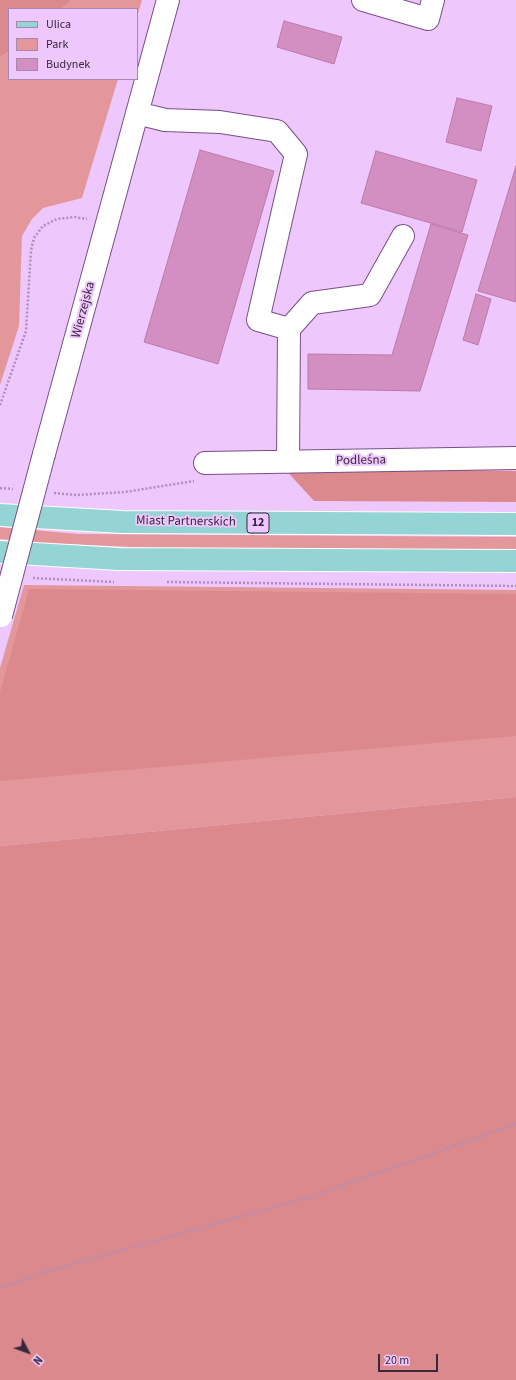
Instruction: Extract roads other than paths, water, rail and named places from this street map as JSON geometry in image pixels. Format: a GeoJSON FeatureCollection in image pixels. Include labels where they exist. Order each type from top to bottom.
{"type":"FeatureCollection","features":[{"type":"Feature","properties":{"kind":"main road","name":"Miast Partnerskich"},"geometry":{"type":"LineString","coordinates":[[0,515],[77,520],[152,522],[516,524]]}},
{"type":"Feature","properties":{"kind":"main road"},"geometry":{"type":"LineString","coordinates":[[0,552],[119,560],[516,561]]}},
{"type":"Feature","properties":{"kind":"street","name":"Wierzejska"},"geometry":{"type":"LineString","coordinates":[[0,618],[168,0]]}},
{"type":"Feature","properties":{"kind":"street"},"geometry":{"type":"LineString","coordinates":[[362,0],[428,19],[433,0]]}},
{"type":"Feature","properties":{"kind":"street"},"geometry":{"type":"LineString","coordinates":[[138,113],[165,120],[220,122],[277,131],[296,154],[258,320],[289,329]]}},
{"type":"Feature","properties":{"kind":"street"},"geometry":{"type":"LineString","coordinates":[[288,462],[289,329],[312,303],[370,295],[403,236]]}},
{"type":"Feature","properties":{"kind":"street","name":"Podleśna"},"geometry":{"type":"LineString","coordinates":[[205,463],[516,458]]}}]}
